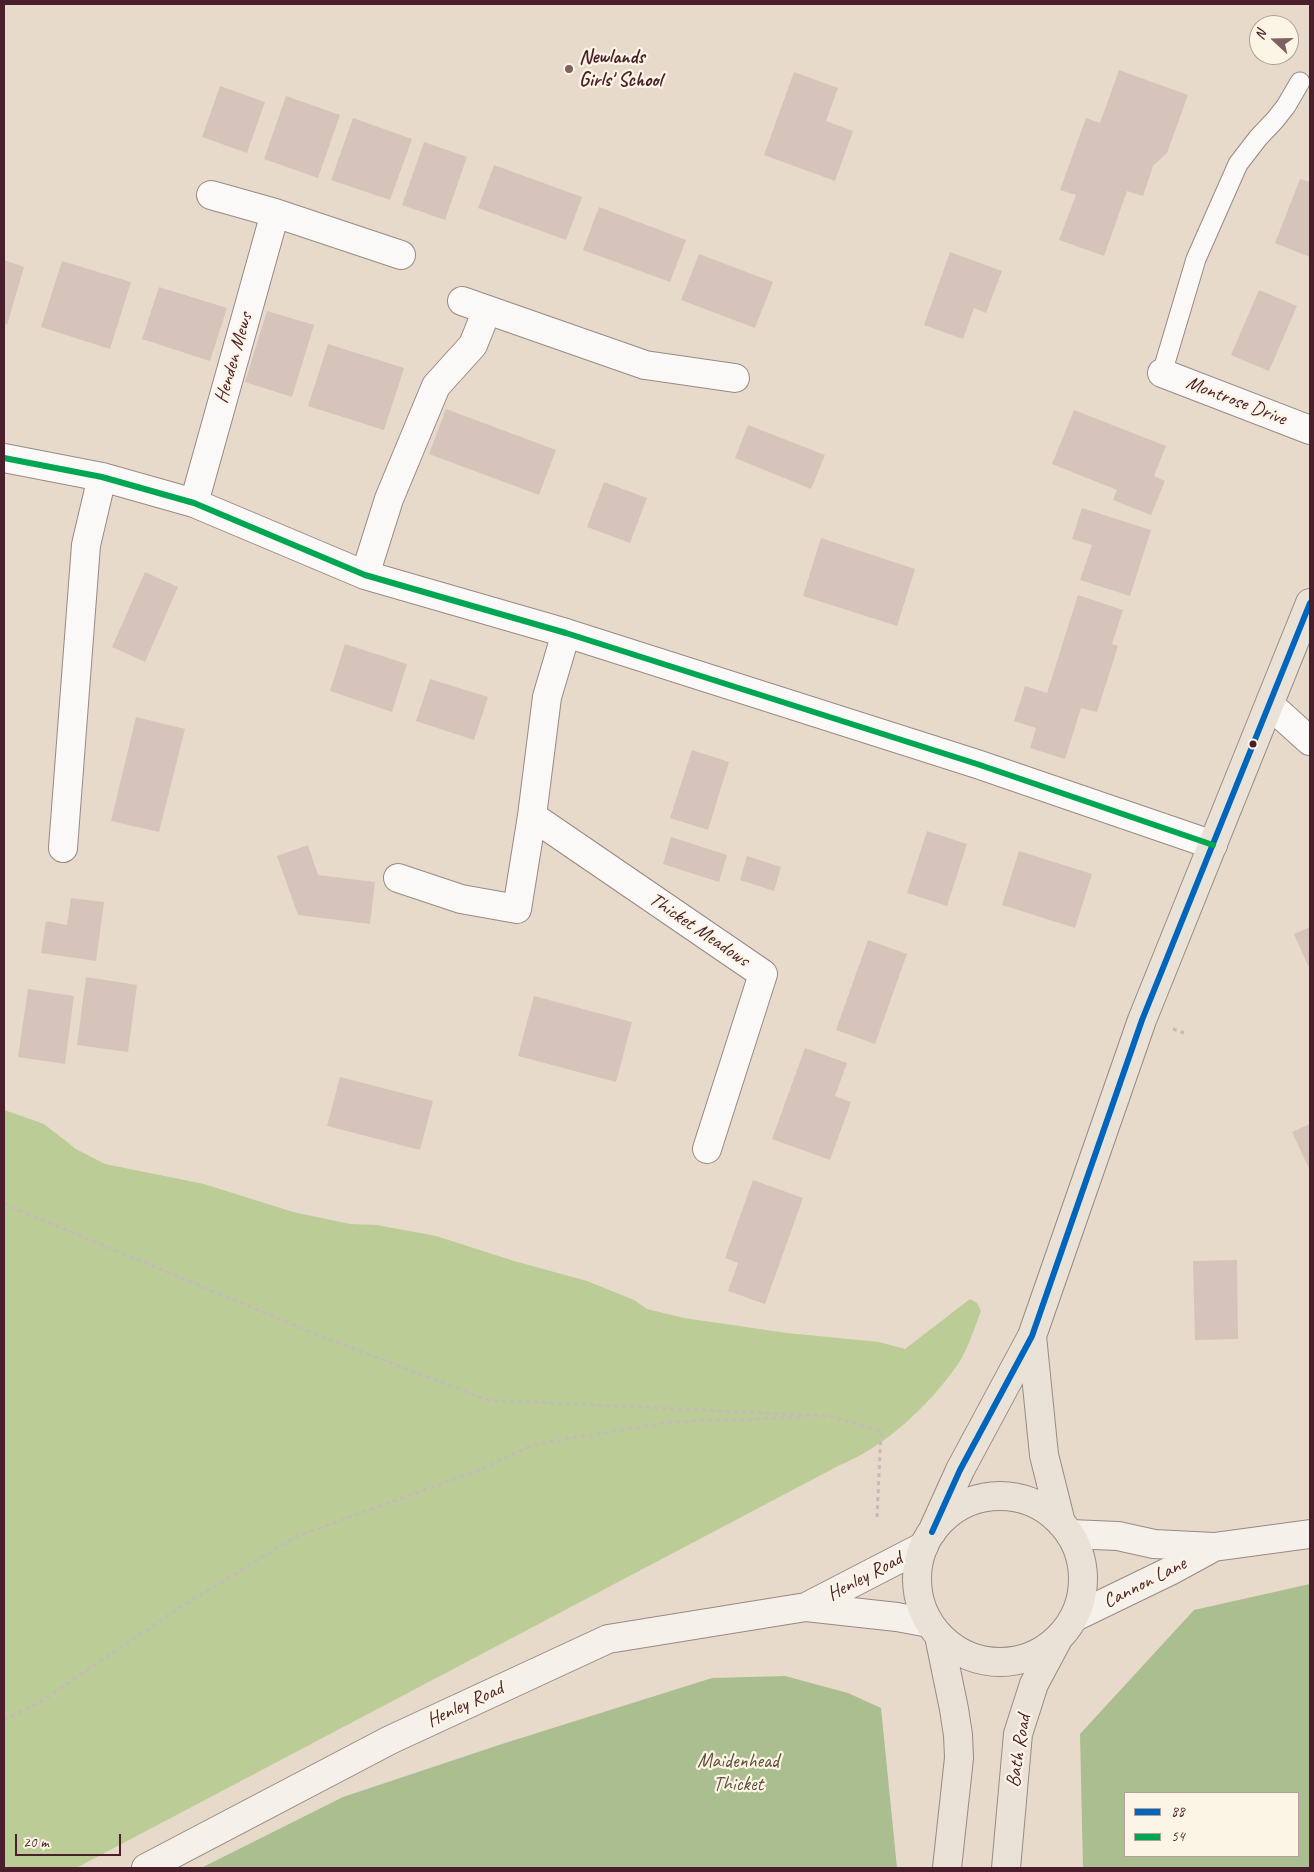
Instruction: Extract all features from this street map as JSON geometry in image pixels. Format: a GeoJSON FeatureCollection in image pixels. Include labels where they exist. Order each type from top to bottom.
{"type":"FeatureCollection","features":[{"type":"Feature","properties":{"kind":"main road"},"geometry":{"type":"LineString","coordinates":[[1032,1336],[1044,1455],[1066,1528],[1077,1546],[1083,1575],[1080,1603],[1075,1617],[1064,1634],[1042,1652],[1006,1663],[987,1662],[969,1657],[953,1648],[934,1629],[922,1608],[918,1593],[919,1561],[960,1470],[1032,1336],[1142,1020],[1310,603]]}},
{"type":"Feature","properties":{"kind":"main road"},"geometry":{"type":"LineString","coordinates":[[928,1539],[943,1519],[956,1509],[986,1497],[1019,1498],[1035,1503],[1049,1512],[1066,1528]]}},
{"type":"Feature","properties":{"kind":"main road"},"geometry":{"type":"LineString","coordinates":[[934,1629],[955,1718],[959,1758],[947,1868]]}},
{"type":"Feature","properties":{"kind":"main road","name":"Bath Road"},"geometry":{"type":"LineString","coordinates":[[1006,1868],[1018,1734],[1034,1684],[1057,1641]]}},
{"type":"Feature","properties":{"kind":"street"},"geometry":{"type":"LineString","coordinates":[[211,195],[275,213],[401,255]]}},
{"type":"Feature","properties":{"kind":"street","name":"Henden Mews"},"geometry":{"type":"LineString","coordinates":[[194,503],[275,213]]}},
{"type":"Feature","properties":{"kind":"street"},"geometry":{"type":"LineString","coordinates":[[462,301],[645,366],[735,378]]}},
{"type":"Feature","properties":{"kind":"street"},"geometry":{"type":"LineString","coordinates":[[365,574],[389,499],[436,386],[473,345],[487,310]]}},
{"type":"Feature","properties":{"kind":"street","name":"Montrose Drive"},"geometry":{"type":"LineString","coordinates":[[1162,373],[1310,430]]}},
{"type":"Feature","properties":{"kind":"street"},"geometry":{"type":"LineString","coordinates":[[4,458],[102,477],[194,503],[365,574],[566,633],[977,764],[1213,845]]}},
{"type":"Feature","properties":{"kind":"street"},"geometry":{"type":"LineString","coordinates":[[62,848],[86,545],[102,477]]}},
{"type":"Feature","properties":{"kind":"street"},"geometry":{"type":"LineString","coordinates":[[398,878],[462,899],[517,909],[532,816],[547,697],[566,633]]}},
{"type":"Feature","properties":{"kind":"street"},"geometry":{"type":"LineString","coordinates":[[1270,705],[1310,741]]}},
{"type":"Feature","properties":{"kind":"street","name":"Thicket Meadows"},"geometry":{"type":"LineString","coordinates":[[532,816],[763,974],[707,1149]]}},
{"type":"Feature","properties":{"kind":"street","name":"Cannon Lane"},"geometry":{"type":"LineString","coordinates":[[1066,1528],[1154,1544],[1214,1547],[1310,1534]]}},
{"type":"Feature","properties":{"kind":"street","name":"Henley Road"},"geometry":{"type":"LineString","coordinates":[[806,1608],[928,1539]]}},
{"type":"Feature","properties":{"kind":"street","name":"Cannon Lane"},"geometry":{"type":"LineString","coordinates":[[1075,1617],[1170,1572],[1214,1547]]}},
{"type":"Feature","properties":{"kind":"street","name":"Henley Road"},"geometry":{"type":"LineString","coordinates":[[146,1868],[390,1740],[608,1639],[806,1608],[897,1617],[934,1629]]}},
{"type":"Feature","properties":{"kind":"lane"},"geometry":{"type":"LineString","coordinates":[[1162,373],[1196,260],[1238,164],[1286,106],[1300,82]]}},
{"type":"Feature","properties":{"kind":"path"},"geometry":{"type":"LineString","coordinates":[[4,1204],[313,1333],[488,1400],[829,1416],[881,1432],[877,1517]]}},
{"type":"Feature","properties":{"kind":"path"},"geometry":{"type":"LineString","coordinates":[[4,1720],[40,1702],[173,1612],[295,1537],[477,1471],[535,1444],[671,1422],[829,1416]]}},
{"type":"Feature","properties":{"kind":"green space"},"geometry":{"type":"Polygon","coordinates":[[[4,1110],[44,1124],[76,1149],[105,1164],[204,1184],[293,1212],[350,1224],[377,1225],[436,1236],[514,1261],[587,1281],[634,1300],[647,1309],[684,1318],[787,1333],[879,1342],[905,1349],[970,1299],[977,1303],[981,1311],[963,1355],[945,1382],[919,1411],[904,1424],[857,1457],[76,1868],[4,1868],[4,1110]]]}},
{"type":"Feature","properties":{"kind":"green space"},"geometry":{"type":"Polygon","coordinates":[[[1310,1584],[1310,1868],[1083,1868],[1080,1734],[1194,1610],[1310,1584]]]}},
{"type":"Feature","properties":{"kind":"green space","name":"Maidenhead Thicket"},"geometry":{"type":"Polygon","coordinates":[[[785,1676],[848,1693],[881,1708],[897,1868],[201,1868],[343,1797],[502,1744],[712,1678],[785,1676]]]}},
{"type":"Feature","properties":{"kind":"building"},"geometry":{"type":"Polygon","coordinates":[[[1119,70],[1188,95],[1167,153],[1153,166],[1143,196],[1127,191],[1104,256],[1059,240],[1076,195],[1060,190],[1086,118],[1100,123],[1119,70]]]}},
{"type":"Feature","properties":{"kind":"building"},"geometry":{"type":"Polygon","coordinates":[[[794,72],[838,88],[826,121],[853,131],[835,181],[764,155],[794,72]]]}},
{"type":"Feature","properties":{"kind":"building"},"geometry":{"type":"Polygon","coordinates":[[[220,86],[265,102],[247,153],[202,137],[220,86]]]}},
{"type":"Feature","properties":{"kind":"building"},"geometry":{"type":"Polygon","coordinates":[[[286,96],[340,115],[318,178],[264,159],[286,96]]]}},
{"type":"Feature","properties":{"kind":"building"},"geometry":{"type":"Polygon","coordinates":[[[353,118],[412,139],[390,200],[331,180],[353,118]]]}},
{"type":"Feature","properties":{"kind":"building"},"geometry":{"type":"Polygon","coordinates":[[[424,142],[467,157],[445,220],[402,205],[424,142]]]}},
{"type":"Feature","properties":{"kind":"building"},"geometry":{"type":"Polygon","coordinates":[[[494,165],[582,197],[566,240],[478,208],[494,165]]]}},
{"type":"Feature","properties":{"kind":"building"},"geometry":{"type":"Polygon","coordinates":[[[1300,179],[1310,182],[1310,257],[1275,243],[1300,179]]]}},
{"type":"Feature","properties":{"kind":"building"},"geometry":{"type":"Polygon","coordinates":[[[599,207],[686,240],[670,282],[583,250],[599,207]]]}},
{"type":"Feature","properties":{"kind":"building"},"geometry":{"type":"Polygon","coordinates":[[[950,252],[1002,271],[986,313],[974,308],[963,339],[924,325],[950,252]]]}},
{"type":"Feature","properties":{"kind":"building"},"geometry":{"type":"Polygon","coordinates":[[[699,254],[773,282],[755,328],[681,300],[699,254]]]}},
{"type":"Feature","properties":{"kind":"building"},"geometry":{"type":"Polygon","coordinates":[[[4,260],[24,267],[7,325],[4,324],[4,260]]]}},
{"type":"Feature","properties":{"kind":"building"},"geometry":{"type":"Polygon","coordinates":[[[62,261],[131,282],[110,349],[41,327],[62,261]]]}},
{"type":"Feature","properties":{"kind":"building"},"geometry":{"type":"Polygon","coordinates":[[[159,287],[227,308],[210,361],[142,339],[159,287]]]}},
{"type":"Feature","properties":{"kind":"building"},"geometry":{"type":"Polygon","coordinates":[[[1259,290],[1297,306],[1269,371],[1231,355],[1259,290]]]}},
{"type":"Feature","properties":{"kind":"building"},"geometry":{"type":"Polygon","coordinates":[[[267,311],[314,325],[292,397],[245,382],[267,311]]]}},
{"type":"Feature","properties":{"kind":"building"},"geometry":{"type":"Polygon","coordinates":[[[328,344],[404,368],[384,430],[308,406],[328,344]]]}},
{"type":"Feature","properties":{"kind":"building"},"geometry":{"type":"Polygon","coordinates":[[[446,409],[556,450],[539,495],[429,454],[446,409]]]}},
{"type":"Feature","properties":{"kind":"building"},"geometry":{"type":"Polygon","coordinates":[[[1074,410],[1166,446],[1154,476],[1165,481],[1151,515],[1113,500],[1117,490],[1052,464],[1074,410]]]}},
{"type":"Feature","properties":{"kind":"building"},"geometry":{"type":"Polygon","coordinates":[[[748,425],[825,455],[811,489],[735,458],[748,425]]]}},
{"type":"Feature","properties":{"kind":"building"},"geometry":{"type":"Polygon","coordinates":[[[604,482],[647,498],[630,543],[587,527],[604,482]]]}},
{"type":"Feature","properties":{"kind":"building"},"geometry":{"type":"Polygon","coordinates":[[[1082,508],[1151,530],[1130,596],[1080,580],[1092,545],[1072,539],[1082,508]]]}},
{"type":"Feature","properties":{"kind":"building"},"geometry":{"type":"Polygon","coordinates":[[[821,538],[915,569],[897,626],[803,596],[821,538]]]}},
{"type":"Feature","properties":{"kind":"building"},"geometry":{"type":"Polygon","coordinates":[[[145,572],[178,587],[145,662],[112,647],[145,572]]]}},
{"type":"Feature","properties":{"kind":"building"},"geometry":{"type":"Polygon","coordinates":[[[1078,595],[1123,610],[1112,644],[1118,646],[1097,712],[1081,708],[1065,759],[1030,748],[1036,728],[1014,721],[1025,686],[1047,693],[1078,595]]]}},
{"type":"Feature","properties":{"kind":"building"},"geometry":{"type":"Polygon","coordinates":[[[345,644],[407,664],[392,712],[330,691],[345,644]]]}},
{"type":"Feature","properties":{"kind":"building"},"geometry":{"type":"Polygon","coordinates":[[[430,679],[488,697],[474,740],[416,721],[430,679]]]}},
{"type":"Feature","properties":{"kind":"building"},"geometry":{"type":"Polygon","coordinates":[[[136,717],[185,729],[159,832],[111,821],[136,717]]]}},
{"type":"Feature","properties":{"kind":"building"},"geometry":{"type":"Polygon","coordinates":[[[692,750],[729,762],[708,830],[670,818],[692,750]]]}},
{"type":"Feature","properties":{"kind":"building"},"geometry":{"type":"Polygon","coordinates":[[[927,831],[967,844],[947,906],[907,893],[927,831]]]}},
{"type":"Feature","properties":{"kind":"building"},"geometry":{"type":"Polygon","coordinates":[[[671,837],[727,855],[719,882],[663,864],[671,837]]]}},
{"type":"Feature","properties":{"kind":"building"},"geometry":{"type":"Polygon","coordinates":[[[308,845],[318,875],[375,882],[370,924],[298,915],[277,856],[308,845]]]}},
{"type":"Feature","properties":{"kind":"building"},"geometry":{"type":"Polygon","coordinates":[[[1019,851],[1092,874],[1075,928],[1002,905],[1019,851]]]}},
{"type":"Feature","properties":{"kind":"building"},"geometry":{"type":"Polygon","coordinates":[[[747,856],[781,867],[774,891],[740,880],[747,856]]]}},
{"type":"Feature","properties":{"kind":"building"},"geometry":{"type":"Polygon","coordinates":[[[71,898],[104,902],[96,961],[41,953],[46,921],[67,925],[71,898]]]}},
{"type":"Feature","properties":{"kind":"building"},"geometry":{"type":"Polygon","coordinates":[[[1310,927],[1310,970],[1294,934],[1310,927]]]}},
{"type":"Feature","properties":{"kind":"building"},"geometry":{"type":"Polygon","coordinates":[[[868,940],[907,954],[875,1044],[836,1030],[868,940]]]}},
{"type":"Feature","properties":{"kind":"building"},"geometry":{"type":"Polygon","coordinates":[[[86,977],[137,985],[128,1052],[77,1045],[86,977]]]}},
{"type":"Feature","properties":{"kind":"building"},"geometry":{"type":"Polygon","coordinates":[[[28,989],[74,996],[65,1064],[18,1057],[28,989]]]}},
{"type":"Feature","properties":{"kind":"building"},"geometry":{"type":"Polygon","coordinates":[[[534,996],[632,1022],[616,1082],[518,1056],[534,996]]]}},
{"type":"Feature","properties":{"kind":"building"},"geometry":{"type":"Polygon","coordinates":[[[805,1048],[847,1063],[835,1096],[851,1102],[830,1160],[772,1139],[805,1048]]]}},
{"type":"Feature","properties":{"kind":"building"},"geometry":{"type":"Polygon","coordinates":[[[340,1077],[433,1101],[420,1150],[327,1126],[340,1077]]]}},
{"type":"Feature","properties":{"kind":"building"},"geometry":{"type":"Polygon","coordinates":[[[1310,1124],[1310,1171],[1292,1132],[1310,1124]]]}},
{"type":"Feature","properties":{"kind":"building"},"geometry":{"type":"Polygon","coordinates":[[[753,1180],[803,1198],[765,1304],[728,1291],[738,1263],[725,1258],[753,1180]]]}},
{"type":"Feature","properties":{"kind":"building"},"geometry":{"type":"Polygon","coordinates":[[[1237,1260],[1238,1339],[1195,1340],[1193,1261],[1237,1260]]]}},
{"type":"Feature","properties":{"kind":"transit line","name":"54"},"geometry":{"type":"LineString","coordinates":[[4,458],[102,477],[194,503],[365,575],[566,633],[977,764],[1213,845]]}},
{"type":"Feature","properties":{"kind":"transit line","name":"88"},"geometry":{"type":"LineString","coordinates":[[932,1532],[960,1470],[1032,1336],[1142,1020],[1310,603]]}},
{"type":"Feature","properties":{"kind":"place","name":"Newlands Girls' School"},"geometry":{"type":"Point","coordinates":[569,69]}}]}
